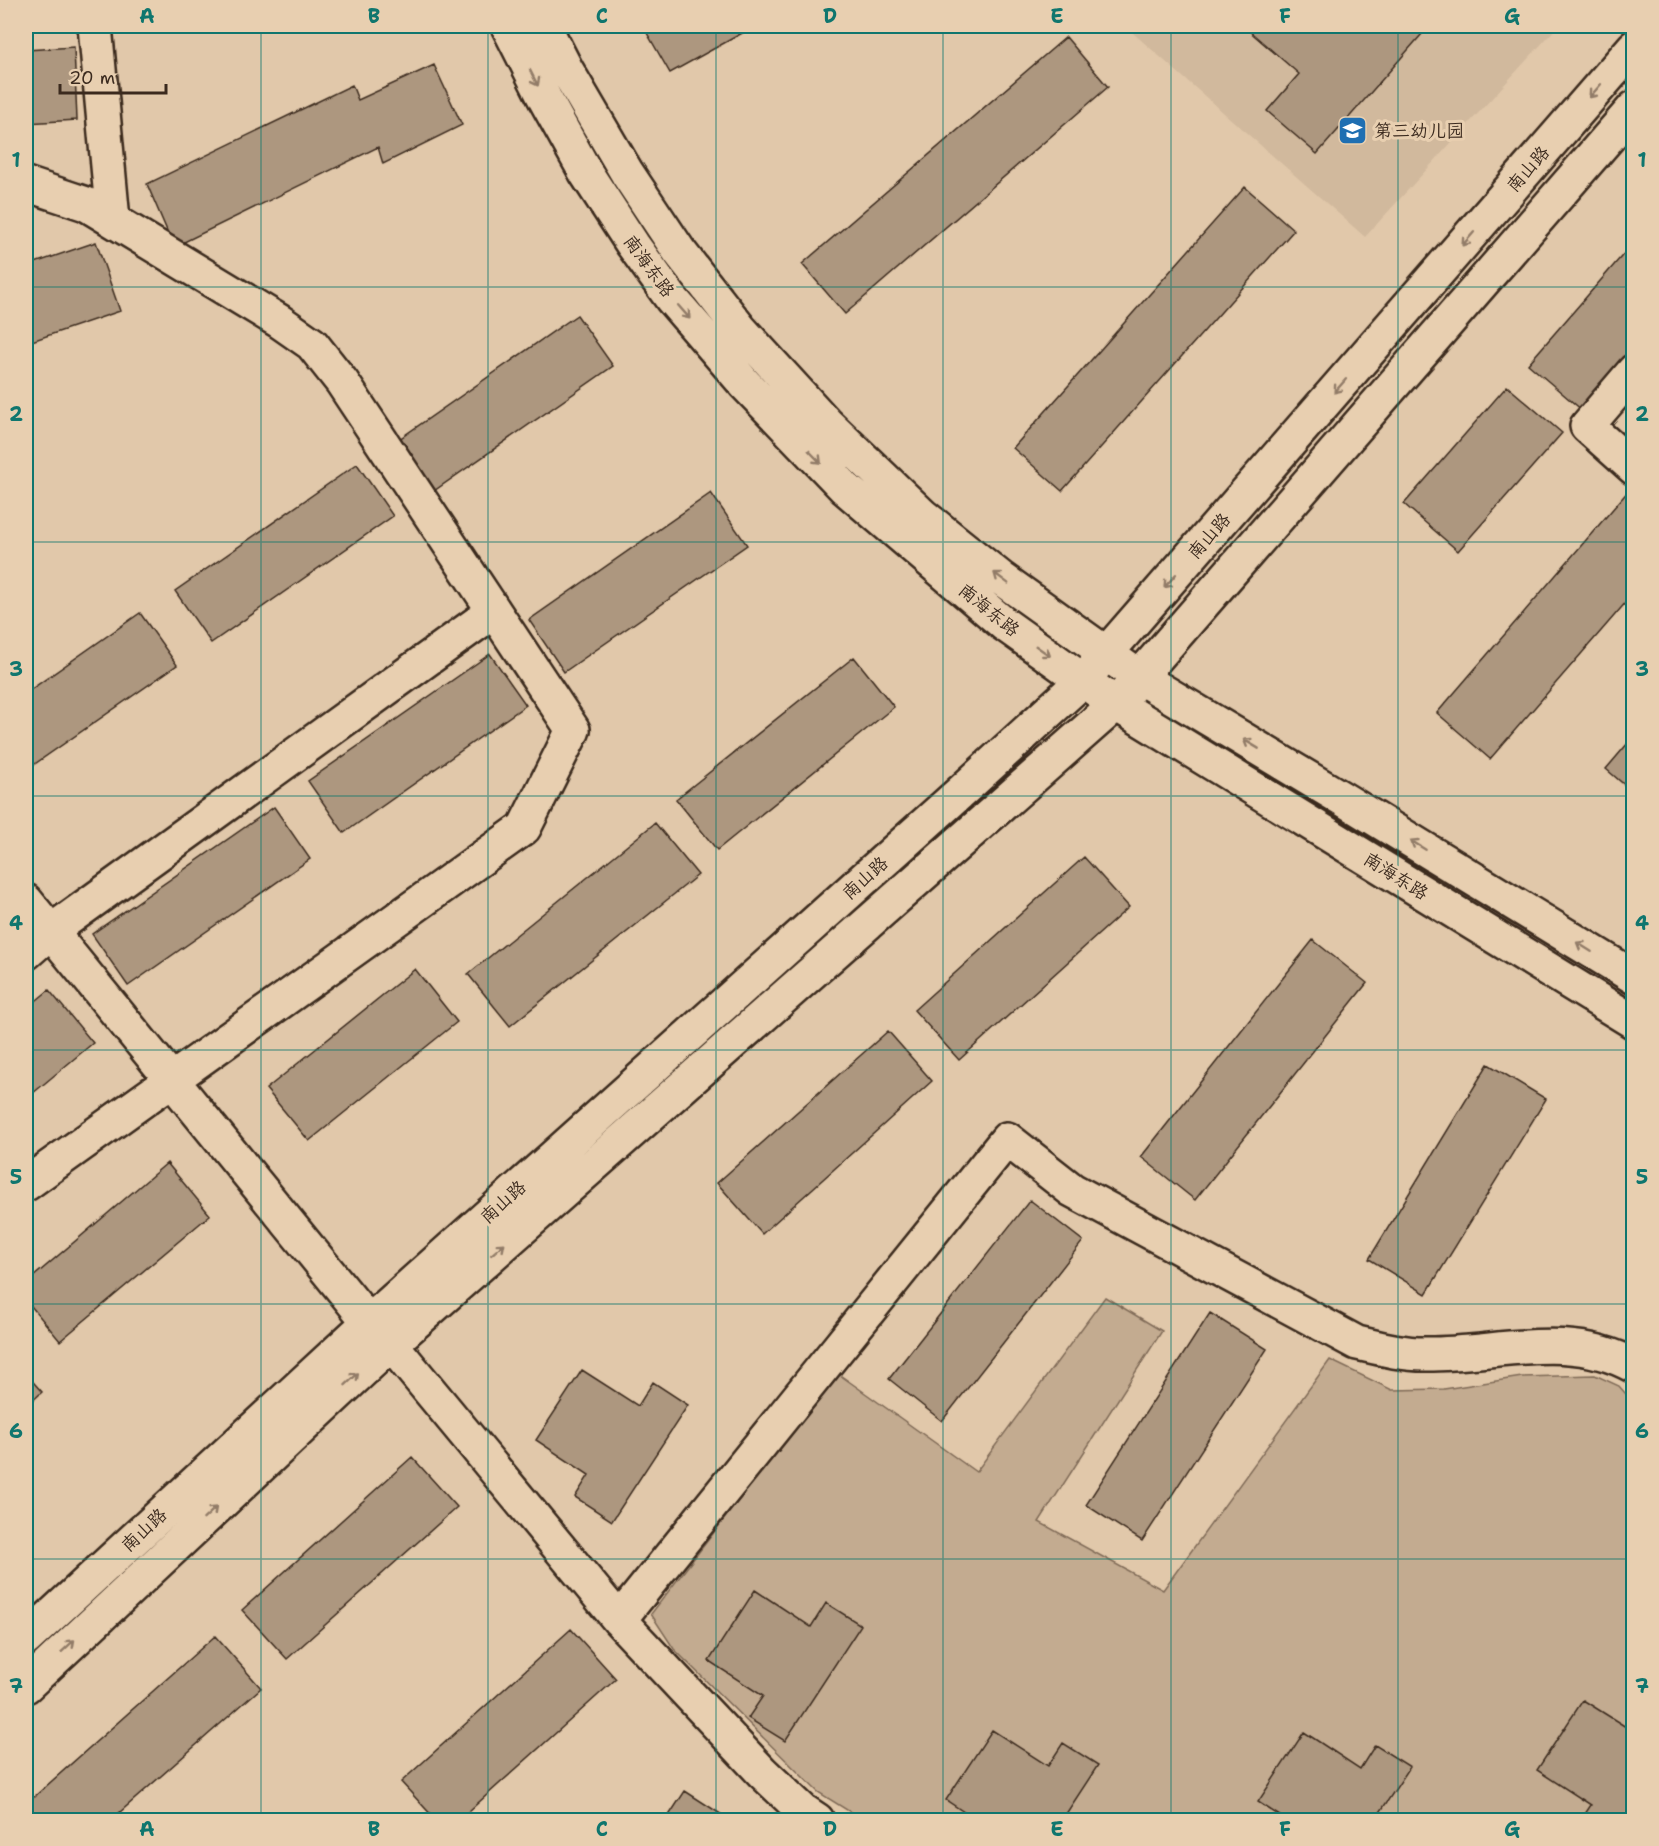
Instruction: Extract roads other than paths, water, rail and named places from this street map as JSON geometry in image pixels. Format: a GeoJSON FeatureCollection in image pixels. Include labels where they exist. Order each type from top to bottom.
{"type":"FeatureCollection","features":[{"type":"Feature","properties":{"kind":"street"},"geometry":{"type":"LineString","coordinates":[[95,26],[113,220]]}},
{"type":"Feature","properties":{"kind":"street","name":"南海东路"},"geometry":{"type":"LineString","coordinates":[[508,26],[586,173],[671,298],[745,384],[854,496],[1004,624],[1116,704],[1634,1022]]}},
{"type":"Feature","properties":{"kind":"street","name":"南海东路"},"geometry":{"type":"LineString","coordinates":[[544,26],[566,69],[627,173],[679,251],[740,329],[827,424],[922,515],[1002,579],[1139,677],[1628,971]]}},
{"type":"Feature","properties":{"kind":"street","name":"南山路"},"geometry":{"type":"LineString","coordinates":[[26,1686],[380,1333],[1083,680],[1634,47]]}},
{"type":"Feature","properties":{"kind":"street","name":"南山路"},"geometry":{"type":"LineString","coordinates":[[26,1639],[1116,704],[1630,119]]}},
{"type":"Feature","properties":{"kind":"street"},"geometry":{"type":"LineString","coordinates":[[26,184],[86,204],[279,321],[312,344],[342,382],[573,730],[524,828],[26,1184]]}},
{"type":"Feature","properties":{"kind":"street"},"geometry":{"type":"LineString","coordinates":[[1634,371],[1587,426],[1634,468]]}},
{"type":"Feature","properties":{"kind":"street"},"geometry":{"type":"LineString","coordinates":[[26,953],[51,932],[494,611]]}},
{"type":"Feature","properties":{"kind":"street"},"geometry":{"type":"LineString","coordinates":[[26,901],[619,1620],[762,1772],[817,1821]]}},
{"type":"Feature","properties":{"kind":"street"},"geometry":{"type":"LineString","coordinates":[[619,1620],[1007,1139],[1072,1190],[1357,1343],[1390,1351],[1425,1354],[1534,1346],[1580,1347],[1619,1357],[1634,1366]]}},
{"type":"Feature","properties":{"kind":"place","name":"第三幼儿园"},"geometry":{"type":"Point","coordinates":[1353,131]}}]}
